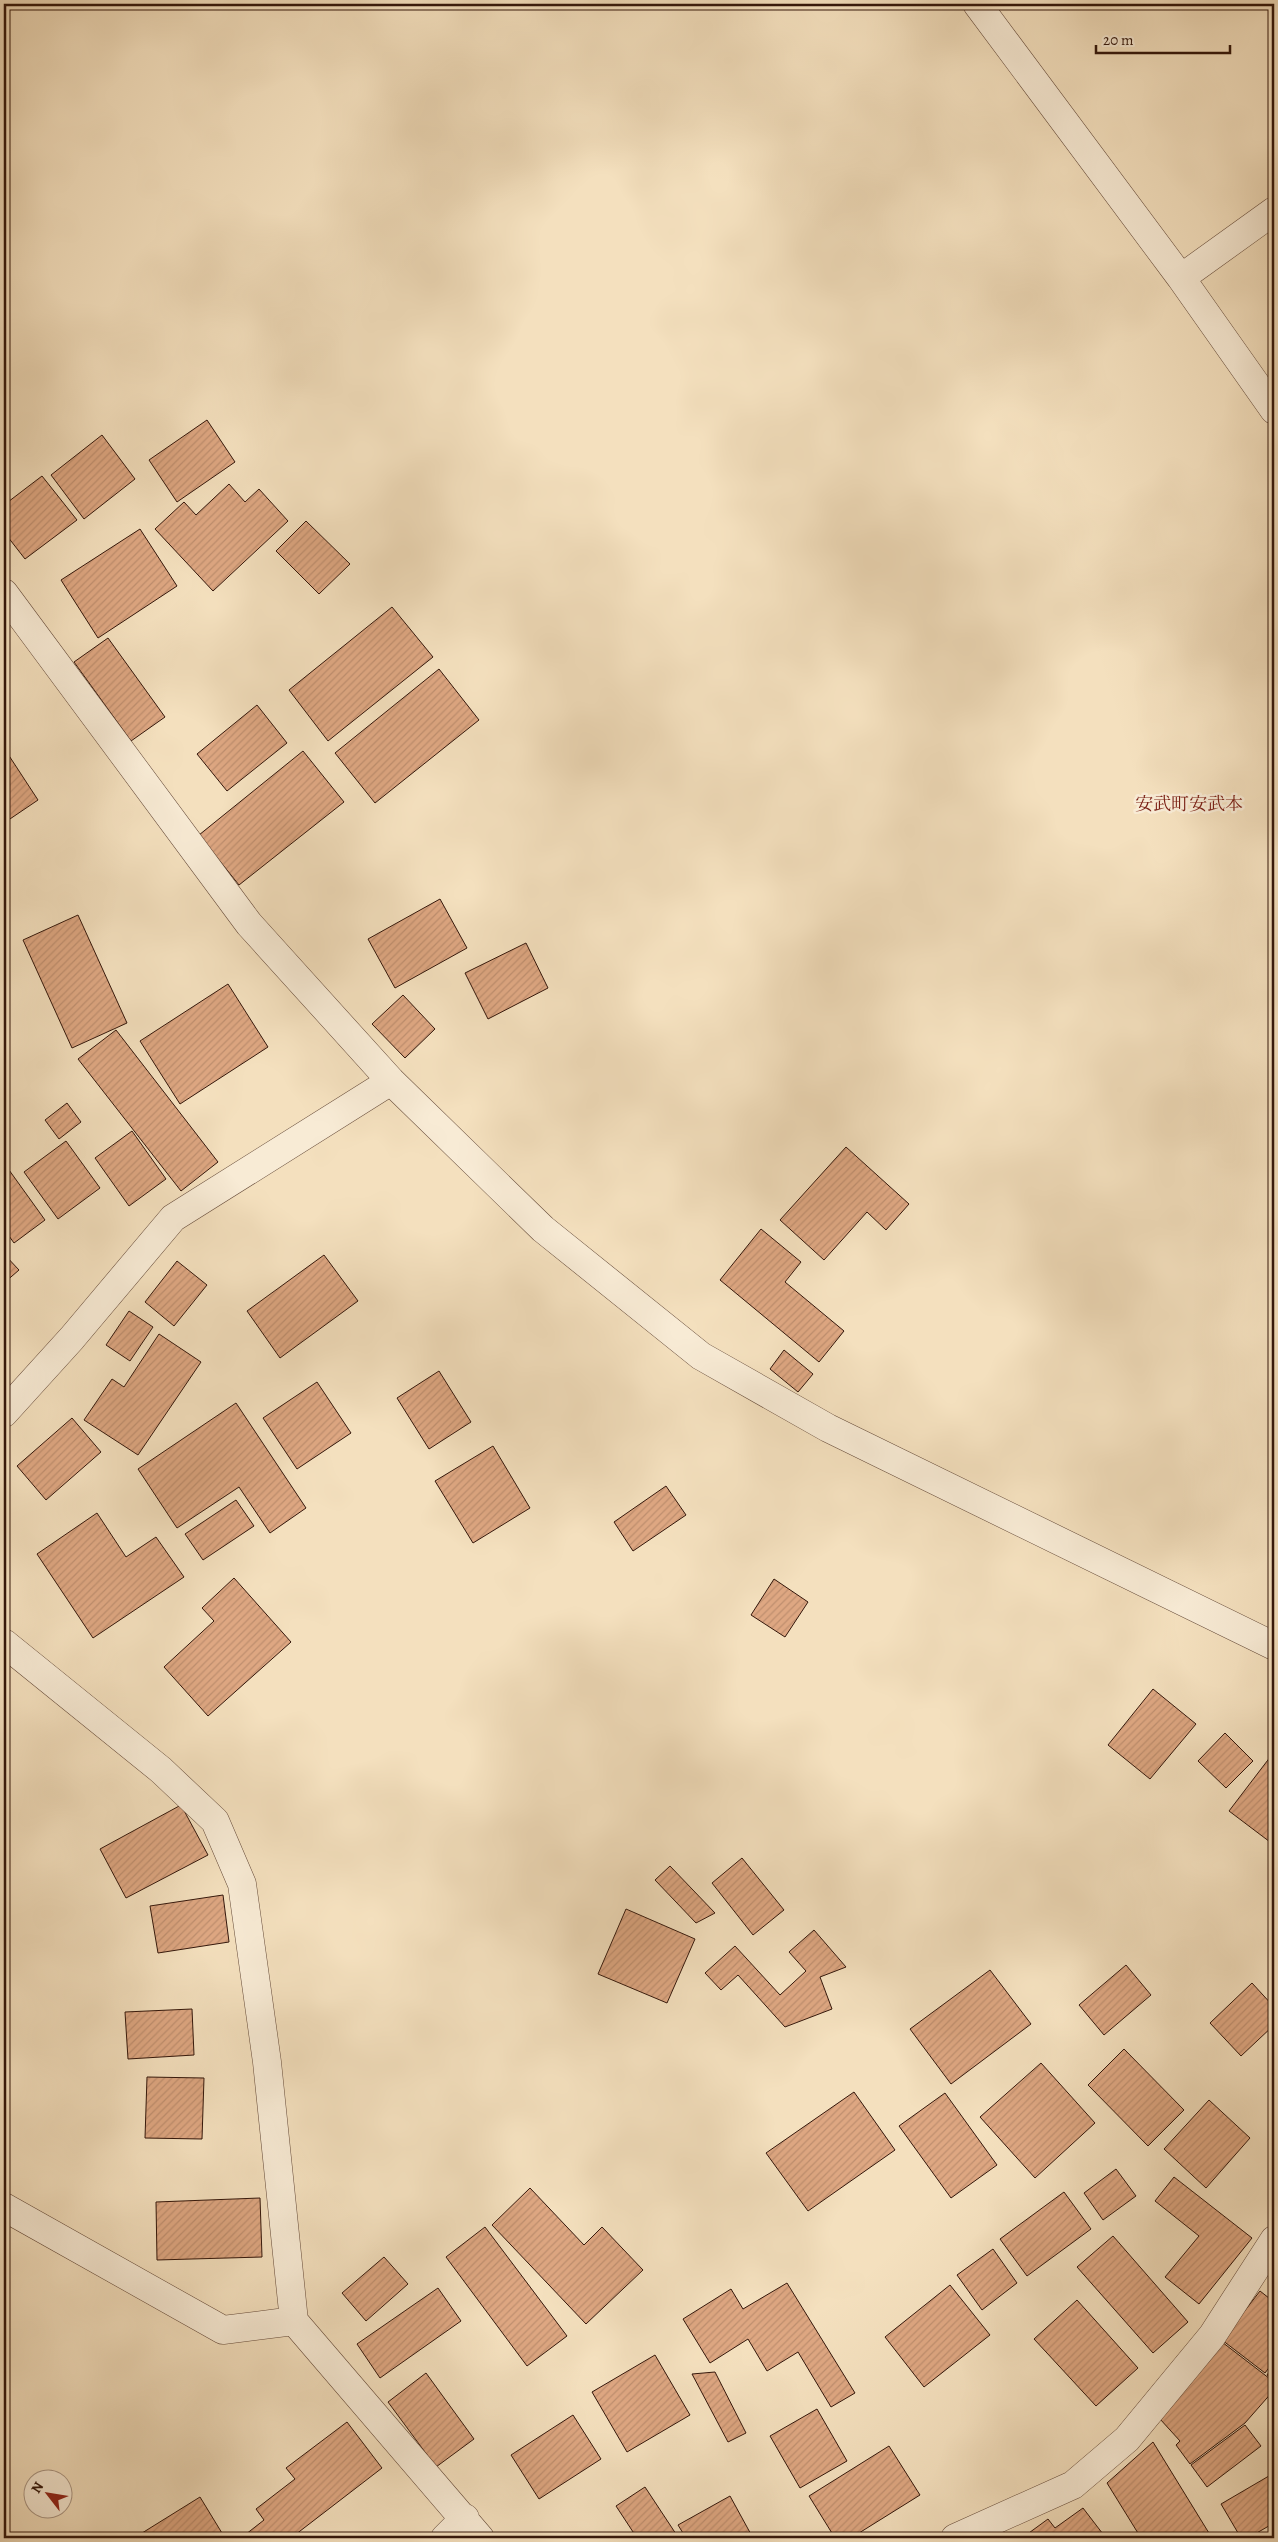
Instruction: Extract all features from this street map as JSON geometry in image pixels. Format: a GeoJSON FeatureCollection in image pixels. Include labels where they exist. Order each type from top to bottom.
{"type":"FeatureCollection","features":[{"type":"Feature","properties":{"kind":"street"},"geometry":{"type":"LineString","coordinates":[[977,4],[1181,278],[1274,410]]}},
{"type":"Feature","properties":{"kind":"street"},"geometry":{"type":"LineString","coordinates":[[1181,278],[1274,211]]}},
{"type":"Feature","properties":{"kind":"street"},"geometry":{"type":"LineString","coordinates":[[4,593],[250,924],[391,1081],[543,1230],[701,1356],[828,1428],[1274,1646]]}},
{"type":"Feature","properties":{"kind":"street"},"geometry":{"type":"LineString","coordinates":[[4,1413],[72,1338],[173,1218],[391,1081]]}},
{"type":"Feature","properties":{"kind":"street"},"geometry":{"type":"LineString","coordinates":[[4,1643],[161,1770],[215,1821],[242,1884],[267,2062],[294,2321],[473,2528],[445,2538]]}},
{"type":"Feature","properties":{"kind":"street"},"geometry":{"type":"LineString","coordinates":[[4,2207],[223,2330],[294,2321]]}},
{"type":"Feature","properties":{"kind":"street"},"geometry":{"type":"LineString","coordinates":[[955,2538],[1073,2485],[1127,2439],[1212,2336],[1272,2251]]}},
{"type":"Feature","properties":{"kind":"building"},"geometry":{"type":"Polygon","coordinates":[[[207,420],[235,462],[177,502],[149,460],[207,420]]]}},
{"type":"Feature","properties":{"kind":"building"},"geometry":{"type":"Polygon","coordinates":[[[102,435],[135,479],[84,519],[51,475],[102,435]]]}},
{"type":"Feature","properties":{"kind":"building"},"geometry":{"type":"Polygon","coordinates":[[[42,476],[77,520],[25,559],[4,532],[4,505],[42,476]]]}},
{"type":"Feature","properties":{"kind":"building"},"geometry":{"type":"Polygon","coordinates":[[[229,484],[245,502],[259,489],[288,521],[213,591],[155,529],[184,502],[196,515],[229,484]]]}},
{"type":"Feature","properties":{"kind":"building"},"geometry":{"type":"Polygon","coordinates":[[[306,521],[350,564],[319,594],[276,551],[306,521]]]}},
{"type":"Feature","properties":{"kind":"building"},"geometry":{"type":"Polygon","coordinates":[[[140,529],[177,586],[98,638],[61,580],[140,529]]]}},
{"type":"Feature","properties":{"kind":"building"},"geometry":{"type":"Polygon","coordinates":[[[392,607],[433,657],[328,741],[289,690],[392,607]]]}},
{"type":"Feature","properties":{"kind":"building"},"geometry":{"type":"Polygon","coordinates":[[[108,638],[165,717],[131,741],[74,662],[108,638]]]}},
{"type":"Feature","properties":{"kind":"building"},"geometry":{"type":"Polygon","coordinates":[[[439,669],[479,720],[375,803],[335,753],[439,669]]]}},
{"type":"Feature","properties":{"kind":"building"},"geometry":{"type":"Polygon","coordinates":[[[257,705],[287,743],[227,791],[197,754],[257,705]]]}},
{"type":"Feature","properties":{"kind":"building"},"geometry":{"type":"Polygon","coordinates":[[[4,748],[38,800],[4,823],[4,748]]]}},
{"type":"Feature","properties":{"kind":"building"},"geometry":{"type":"Polygon","coordinates":[[[303,751],[344,802],[239,885],[199,835],[303,751]]]}},
{"type":"Feature","properties":{"kind":"building"},"geometry":{"type":"Polygon","coordinates":[[[440,899],[467,948],[395,988],[368,939],[440,899]]]}},
{"type":"Feature","properties":{"kind":"building"},"geometry":{"type":"Polygon","coordinates":[[[78,915],[127,1023],[72,1048],[23,940],[78,915]]]}},
{"type":"Feature","properties":{"kind":"building"},"geometry":{"type":"Polygon","coordinates":[[[526,943],[548,988],[488,1019],[465,973],[526,943]]]}},
{"type":"Feature","properties":{"kind":"building"},"geometry":{"type":"Polygon","coordinates":[[[228,984],[268,1047],[180,1104],[140,1041],[228,984]]]}},
{"type":"Feature","properties":{"kind":"building"},"geometry":{"type":"Polygon","coordinates":[[[403,995],[435,1029],[405,1058],[372,1024],[403,995]]]}},
{"type":"Feature","properties":{"kind":"building"},"geometry":{"type":"Polygon","coordinates":[[[116,1030],[218,1162],[181,1191],[78,1059],[116,1030]]]}},
{"type":"Feature","properties":{"kind":"building"},"geometry":{"type":"Polygon","coordinates":[[[67,1103],[81,1122],[59,1139],[45,1120],[67,1103]]]}},
{"type":"Feature","properties":{"kind":"building"},"geometry":{"type":"Polygon","coordinates":[[[132,1131],[166,1179],[129,1206],[95,1158],[132,1131]]]}},
{"type":"Feature","properties":{"kind":"building"},"geometry":{"type":"Polygon","coordinates":[[[66,1141],[100,1188],[58,1219],[24,1172],[66,1141]]]}},
{"type":"Feature","properties":{"kind":"building"},"geometry":{"type":"Polygon","coordinates":[[[846,1147],[909,1204],[886,1230],[867,1212],[824,1260],[780,1220],[846,1147]]]}},
{"type":"Feature","properties":{"kind":"building"},"geometry":{"type":"Polygon","coordinates":[[[4,1163],[45,1220],[14,1243],[4,1229],[4,1163]]]}},
{"type":"Feature","properties":{"kind":"building"},"geometry":{"type":"Polygon","coordinates":[[[761,1229],[801,1262],[785,1282],[844,1331],[819,1362],[720,1280],[761,1229]]]}},
{"type":"Feature","properties":{"kind":"building"},"geometry":{"type":"Polygon","coordinates":[[[4,1254],[19,1270],[4,1283],[4,1254]]]}},
{"type":"Feature","properties":{"kind":"building"},"geometry":{"type":"Polygon","coordinates":[[[324,1255],[358,1301],[280,1358],[247,1311],[324,1255]]]}},
{"type":"Feature","properties":{"kind":"building"},"geometry":{"type":"Polygon","coordinates":[[[177,1261],[207,1285],[174,1326],[145,1302],[177,1261]]]}},
{"type":"Feature","properties":{"kind":"building"},"geometry":{"type":"Polygon","coordinates":[[[129,1311],[153,1327],[130,1361],[106,1345],[129,1311]]]}},
{"type":"Feature","properties":{"kind":"building"},"geometry":{"type":"Polygon","coordinates":[[[159,1334],[201,1362],[138,1455],[84,1420],[112,1379],[124,1387],[159,1334]]]}},
{"type":"Feature","properties":{"kind":"building"},"geometry":{"type":"Polygon","coordinates":[[[784,1350],[813,1374],[798,1392],[770,1369],[784,1350]]]}},
{"type":"Feature","properties":{"kind":"building"},"geometry":{"type":"Polygon","coordinates":[[[439,1371],[471,1422],[429,1449],[397,1398],[439,1371]]]}},
{"type":"Feature","properties":{"kind":"building"},"geometry":{"type":"Polygon","coordinates":[[[317,1382],[351,1433],[297,1469],[263,1418],[317,1382]]]}},
{"type":"Feature","properties":{"kind":"building"},"geometry":{"type":"Polygon","coordinates":[[[236,1403],[306,1508],[270,1533],[239,1487],[177,1528],[138,1469],[236,1403]]]}},
{"type":"Feature","properties":{"kind":"building"},"geometry":{"type":"Polygon","coordinates":[[[72,1418],[101,1452],[46,1500],[17,1466],[72,1418]]]}},
{"type":"Feature","properties":{"kind":"building"},"geometry":{"type":"Polygon","coordinates":[[[493,1446],[530,1508],[473,1543],[435,1481],[493,1446]]]}},
{"type":"Feature","properties":{"kind":"building"},"geometry":{"type":"Polygon","coordinates":[[[666,1486],[686,1515],[633,1551],[614,1522],[666,1486]]]}},
{"type":"Feature","properties":{"kind":"building"},"geometry":{"type":"Polygon","coordinates":[[[236,1500],[254,1526],[203,1560],[185,1534],[236,1500]]]}},
{"type":"Feature","properties":{"kind":"building"},"geometry":{"type":"Polygon","coordinates":[[[97,1513],[126,1557],[156,1537],[184,1577],[93,1638],[37,1554],[97,1513]]]}},
{"type":"Feature","properties":{"kind":"building"},"geometry":{"type":"Polygon","coordinates":[[[234,1578],[291,1642],[208,1716],[164,1667],[214,1621],[202,1608],[234,1578]]]}},
{"type":"Feature","properties":{"kind":"building"},"geometry":{"type":"Polygon","coordinates":[[[774,1579],[808,1602],[785,1637],[751,1615],[774,1579]]]}},
{"type":"Feature","properties":{"kind":"building"},"geometry":{"type":"Polygon","coordinates":[[[1153,1689],[1196,1724],[1150,1779],[1108,1745],[1153,1689]]]}},
{"type":"Feature","properties":{"kind":"building"},"geometry":{"type":"Polygon","coordinates":[[[1225,1733],[1253,1761],[1226,1788],[1198,1761],[1225,1733]]]}},
{"type":"Feature","properties":{"kind":"building"},"geometry":{"type":"Polygon","coordinates":[[[1274,1752],[1274,1845],[1229,1811],[1274,1752]]]}},
{"type":"Feature","properties":{"kind":"building"},"geometry":{"type":"Polygon","coordinates":[[[181,1805],[208,1855],[126,1898],[100,1849],[181,1805]]]}},
{"type":"Feature","properties":{"kind":"building"},"geometry":{"type":"Polygon","coordinates":[[[742,1858],[784,1910],[753,1935],[712,1883],[742,1858]]]}},
{"type":"Feature","properties":{"kind":"building"},"geometry":{"type":"Polygon","coordinates":[[[670,1866],[715,1913],[696,1923],[655,1880],[670,1866]]]}},
{"type":"Feature","properties":{"kind":"building"},"geometry":{"type":"Polygon","coordinates":[[[223,1895],[229,1942],[158,1953],[150,1906],[223,1895]]]}},
{"type":"Feature","properties":{"kind":"building"},"geometry":{"type":"Polygon","coordinates":[[[626,1909],[695,1939],[667,2003],[598,1974],[626,1909]]]}},
{"type":"Feature","properties":{"kind":"building"},"geometry":{"type":"Polygon","coordinates":[[[814,1930],[846,1967],[820,1977],[832,2009],[785,2027],[738,1975],[721,1990],[705,1973],[735,1946],[780,1995],[806,1971],[789,1952],[814,1930]]]}},
{"type":"Feature","properties":{"kind":"building"},"geometry":{"type":"Polygon","coordinates":[[[1126,1965],[1151,1995],[1104,2035],[1079,2005],[1126,1965]]]}},
{"type":"Feature","properties":{"kind":"building"},"geometry":{"type":"Polygon","coordinates":[[[990,1970],[1031,2024],[951,2084],[910,2029],[990,1970]]]}},
{"type":"Feature","properties":{"kind":"building"},"geometry":{"type":"Polygon","coordinates":[[[1252,1983],[1274,2007],[1274,2025],[1241,2056],[1210,2023],[1252,1983]]]}},
{"type":"Feature","properties":{"kind":"building"},"geometry":{"type":"Polygon","coordinates":[[[192,2009],[194,2055],[128,2059],[125,2012],[192,2009]]]}},
{"type":"Feature","properties":{"kind":"building"},"geometry":{"type":"Polygon","coordinates":[[[1124,2049],[1184,2110],[1148,2146],[1088,2085],[1124,2049]]]}},
{"type":"Feature","properties":{"kind":"building"},"geometry":{"type":"Polygon","coordinates":[[[1041,2063],[1095,2123],[1035,2178],[980,2117],[1041,2063]]]}},
{"type":"Feature","properties":{"kind":"building"},"geometry":{"type":"Polygon","coordinates":[[[147,2077],[204,2078],[202,2139],[145,2138],[147,2077]]]}},
{"type":"Feature","properties":{"kind":"building"},"geometry":{"type":"Polygon","coordinates":[[[854,2092],[895,2150],[808,2211],[766,2153],[854,2092]]]}},
{"type":"Feature","properties":{"kind":"building"},"geometry":{"type":"Polygon","coordinates":[[[945,2093],[997,2165],[951,2198],[899,2126],[945,2093]]]}},
{"type":"Feature","properties":{"kind":"building"},"geometry":{"type":"Polygon","coordinates":[[[1209,2100],[1250,2138],[1206,2188],[1164,2149],[1209,2100]]]}},
{"type":"Feature","properties":{"kind":"building"},"geometry":{"type":"Polygon","coordinates":[[[1116,2169],[1136,2196],[1103,2220],[1084,2193],[1116,2169]]]}},
{"type":"Feature","properties":{"kind":"building"},"geometry":{"type":"Polygon","coordinates":[[[1174,2177],[1252,2238],[1199,2304],[1165,2277],[1199,2236],[1155,2201],[1174,2177]]]}},
{"type":"Feature","properties":{"kind":"building"},"geometry":{"type":"Polygon","coordinates":[[[530,2188],[584,2245],[602,2227],[643,2270],[586,2324],[492,2225],[530,2188]]]}},
{"type":"Feature","properties":{"kind":"building"},"geometry":{"type":"Polygon","coordinates":[[[1064,2192],[1091,2229],[1027,2276],[1000,2239],[1064,2192]]]}},
{"type":"Feature","properties":{"kind":"building"},"geometry":{"type":"Polygon","coordinates":[[[260,2198],[262,2257],[157,2260],[156,2202],[260,2198]]]}},
{"type":"Feature","properties":{"kind":"building"},"geometry":{"type":"Polygon","coordinates":[[[485,2227],[567,2336],[527,2366],[446,2257],[485,2227]]]}},
{"type":"Feature","properties":{"kind":"building"},"geometry":{"type":"Polygon","coordinates":[[[1113,2236],[1188,2322],[1153,2353],[1077,2267],[1113,2236]]]}},
{"type":"Feature","properties":{"kind":"building"},"geometry":{"type":"Polygon","coordinates":[[[993,2249],[1017,2283],[982,2310],[957,2275],[993,2249]]]}},
{"type":"Feature","properties":{"kind":"building"},"geometry":{"type":"Polygon","coordinates":[[[384,2257],[408,2284],[366,2321],[342,2293],[384,2257]]]}},
{"type":"Feature","properties":{"kind":"building"},"geometry":{"type":"Polygon","coordinates":[[[787,2283],[855,2393],[831,2407],[798,2352],[767,2371],[748,2339],[710,2363],[683,2319],[731,2289],[743,2309],[787,2283]]]}},
{"type":"Feature","properties":{"kind":"building"},"geometry":{"type":"Polygon","coordinates":[[[950,2285],[990,2335],[924,2387],[885,2337],[950,2285]]]}},
{"type":"Feature","properties":{"kind":"building"},"geometry":{"type":"Polygon","coordinates":[[[438,2288],[461,2321],[380,2378],[357,2344],[438,2288]]]}},
{"type":"Feature","properties":{"kind":"building"},"geometry":{"type":"Polygon","coordinates":[[[1260,2291],[1274,2302],[1274,2361],[1265,2373],[1222,2340],[1260,2291]]]}},
{"type":"Feature","properties":{"kind":"building"},"geometry":{"type":"Polygon","coordinates":[[[1077,2300],[1138,2368],[1096,2406],[1034,2339],[1077,2300]]]}},
{"type":"Feature","properties":{"kind":"building"},"geometry":{"type":"Polygon","coordinates":[[[1222,2342],[1274,2382],[1274,2390],[1245,2423],[1190,2464],[1176,2445],[1180,2441],[1160,2419],[1222,2342]]]}},
{"type":"Feature","properties":{"kind":"building"},"geometry":{"type":"Polygon","coordinates":[[[655,2355],[690,2415],[627,2452],[592,2392],[655,2355]]]}},
{"type":"Feature","properties":{"kind":"building"},"geometry":{"type":"Polygon","coordinates":[[[1274,2365],[1274,2380],[1267,2375],[1274,2365]]]}},
{"type":"Feature","properties":{"kind":"building"},"geometry":{"type":"Polygon","coordinates":[[[715,2372],[746,2433],[728,2442],[692,2374],[715,2372]]]}},
{"type":"Feature","properties":{"kind":"building"},"geometry":{"type":"Polygon","coordinates":[[[426,2373],[474,2439],[436,2467],[388,2402],[426,2373]]]}},
{"type":"Feature","properties":{"kind":"building"},"geometry":{"type":"Polygon","coordinates":[[[817,2409],[847,2461],[800,2488],[770,2436],[817,2409]]]}},
{"type":"Feature","properties":{"kind":"building"},"geometry":{"type":"Polygon","coordinates":[[[573,2415],[601,2459],[539,2499],[511,2455],[573,2415]]]}},
{"type":"Feature","properties":{"kind":"building"},"geometry":{"type":"Polygon","coordinates":[[[347,2422],[382,2468],[291,2538],[241,2538],[264,2520],[256,2509],[295,2479],[286,2468],[347,2422]]]}},
{"type":"Feature","properties":{"kind":"building"},"geometry":{"type":"Polygon","coordinates":[[[1245,2425],[1261,2446],[1207,2487],[1191,2465],[1245,2425]]]}},
{"type":"Feature","properties":{"kind":"building"},"geometry":{"type":"Polygon","coordinates":[[[1153,2442],[1212,2538],[1141,2538],[1107,2483],[1153,2442]]]}},
{"type":"Feature","properties":{"kind":"building"},"geometry":{"type":"Polygon","coordinates":[[[889,2446],[920,2495],[851,2538],[835,2538],[809,2496],[889,2446]]]}},
{"type":"Feature","properties":{"kind":"building"},"geometry":{"type":"Polygon","coordinates":[[[1274,2473],[1274,2523],[1248,2538],[1241,2538],[1221,2504],[1274,2473]]]}},
{"type":"Feature","properties":{"kind":"building"},"geometry":{"type":"Polygon","coordinates":[[[645,2487],[678,2537],[637,2538],[616,2506],[645,2487]]]}},
{"type":"Feature","properties":{"kind":"building"},"geometry":{"type":"Polygon","coordinates":[[[730,2496],[753,2538],[686,2538],[678,2525],[730,2496]]]}},
{"type":"Feature","properties":{"kind":"building"},"geometry":{"type":"Polygon","coordinates":[[[200,2497],[225,2538],[134,2538],[200,2497]]]}},
{"type":"Feature","properties":{"kind":"building"},"geometry":{"type":"Polygon","coordinates":[[[1083,2508],[1106,2538],[1022,2538],[1048,2519],[1055,2528],[1083,2508]]]}},
{"type":"Feature","properties":{"kind":"district","name":"安武町安武本"},"geometry":{"type":"Point","coordinates":[1189,804]}}]}
